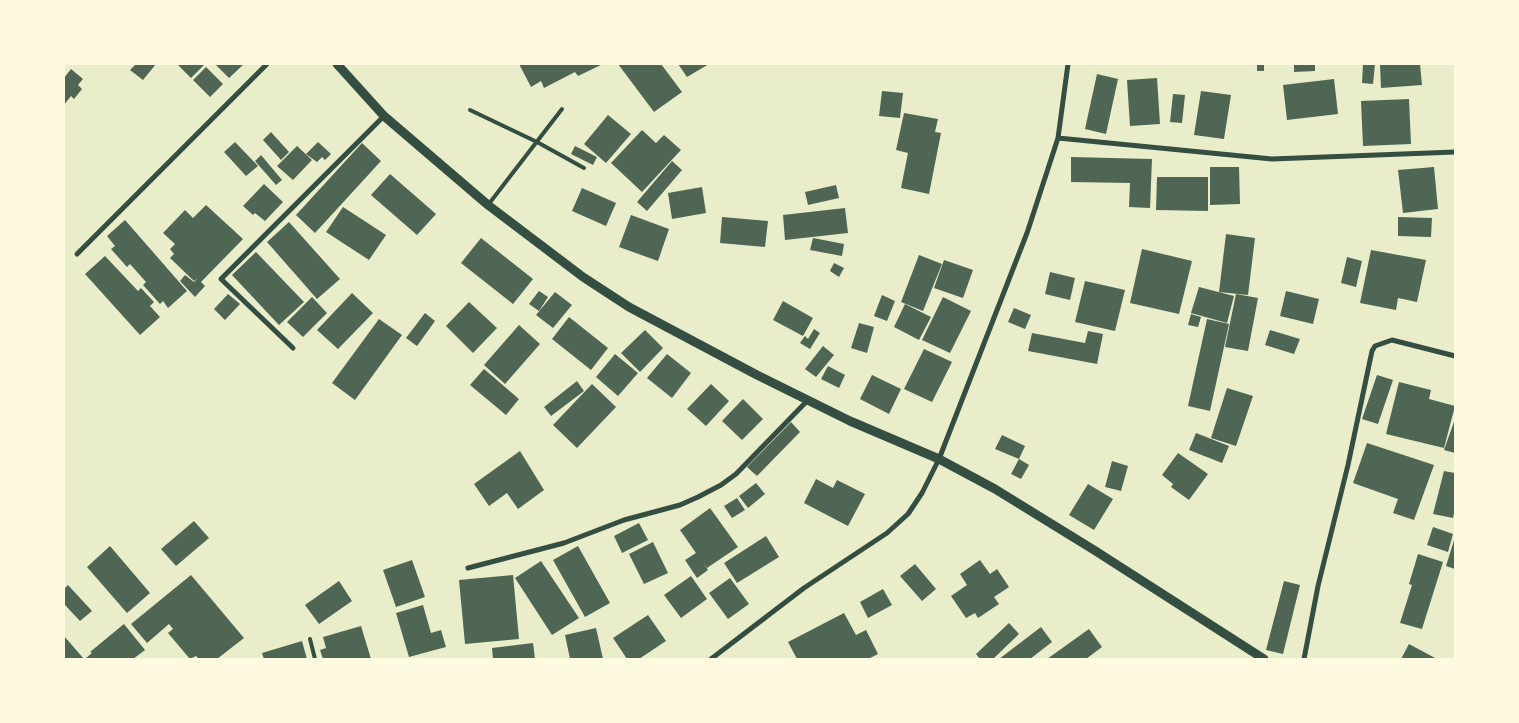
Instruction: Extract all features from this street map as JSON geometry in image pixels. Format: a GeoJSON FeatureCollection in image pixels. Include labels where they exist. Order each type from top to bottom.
{"type":"FeatureCollection","features":[{"type":"Feature","properties":{"kind":"street"},"geometry":{"type":"LineString","coordinates":[[77,254],[267,64]]}},
{"type":"Feature","properties":{"kind":"street"},"geometry":{"type":"LineString","coordinates":[[337,64],[384,116],[488,205],[576,271],[629,307],[757,375],[850,421],[939,459],[995,489],[1086,544],[1264,659]]}},
{"type":"Feature","properties":{"kind":"street"},"geometry":{"type":"LineString","coordinates":[[711,659],[804,588],[887,533],[908,514],[922,493],[939,459],[1027,233],[1058,138],[1068,64]]}},
{"type":"Feature","properties":{"kind":"street"},"geometry":{"type":"LineString","coordinates":[[293,348],[221,279],[384,116]]}},
{"type":"Feature","properties":{"kind":"street"},"geometry":{"type":"LineString","coordinates":[[1058,138],[1272,159],[1455,152]]}},
{"type":"Feature","properties":{"kind":"street"},"geometry":{"type":"LineString","coordinates":[[1304,659],[1318,586],[1348,464],[1372,351],[1375,346],[1392,340],[1455,356]]}},
{"type":"Feature","properties":{"kind":"street"},"geometry":{"type":"LineString","coordinates":[[468,568],[564,543],[624,520],[680,505],[698,497],[736,474],[808,400]]}},
{"type":"Feature","properties":{"kind":"lane"},"geometry":{"type":"LineString","coordinates":[[488,205],[562,109]]}},
{"type":"Feature","properties":{"kind":"lane"},"geometry":{"type":"LineString","coordinates":[[470,110],[537,142],[584,168]]}},
{"type":"Feature","properties":{"kind":"lane"},"geometry":{"type":"LineString","coordinates":[[310,639],[315,659]]}},
{"type":"Feature","properties":{"kind":"building"},"geometry":{"type":"Polygon","coordinates":[[[136,64],[156,64],[143,80],[130,70],[136,64]]]}},
{"type":"Feature","properties":{"kind":"building"},"geometry":{"type":"Polygon","coordinates":[[[177,64],[205,64],[191,78],[177,64]]]}},
{"type":"Feature","properties":{"kind":"building"},"geometry":{"type":"Polygon","coordinates":[[[215,64],[244,64],[229,78],[215,64]]]}},
{"type":"Feature","properties":{"kind":"building"},"geometry":{"type":"Polygon","coordinates":[[[519,64],[603,64],[578,76],[575,72],[544,88],[541,81],[531,87],[519,64]]]}},
{"type":"Feature","properties":{"kind":"building"},"geometry":{"type":"Polygon","coordinates":[[[618,64],[661,64],[682,92],[654,112],[618,64]]]}},
{"type":"Feature","properties":{"kind":"building"},"geometry":{"type":"Polygon","coordinates":[[[678,64],[709,64],[687,77],[678,64]]]}},
{"type":"Feature","properties":{"kind":"building"},"geometry":{"type":"Polygon","coordinates":[[[1257,64],[1264,64],[1264,71],[1257,71],[1257,64]]]}},
{"type":"Feature","properties":{"kind":"building"},"geometry":{"type":"Polygon","coordinates":[[[1294,64],[1315,64],[1315,71],[1294,72],[1294,64]]]}},
{"type":"Feature","properties":{"kind":"building"},"geometry":{"type":"Polygon","coordinates":[[[1363,64],[1375,64],[1373,84],[1362,83],[1363,64]]]}},
{"type":"Feature","properties":{"kind":"building"},"geometry":{"type":"Polygon","coordinates":[[[1380,64],[1420,64],[1422,85],[1381,88],[1380,64]]]}},
{"type":"Feature","properties":{"kind":"building"},"geometry":{"type":"Polygon","coordinates":[[[206,67],[223,84],[210,97],[193,80],[206,67]]]}},
{"type":"Feature","properties":{"kind":"building"},"geometry":{"type":"Polygon","coordinates":[[[71,69],[83,79],[78,85],[82,89],[74,99],[71,96],[64,105],[64,78],[71,69]]]}},
{"type":"Feature","properties":{"kind":"building"},"geometry":{"type":"Polygon","coordinates":[[[1097,74],[1118,79],[1106,134],[1085,129],[1097,74]]]}},
{"type":"Feature","properties":{"kind":"building"},"geometry":{"type":"Polygon","coordinates":[[[1157,78],[1160,124],[1130,126],[1127,80],[1157,78]]]}},
{"type":"Feature","properties":{"kind":"building"},"geometry":{"type":"Polygon","coordinates":[[[1334,79],[1338,114],[1287,120],[1283,85],[1334,79]]]}},
{"type":"Feature","properties":{"kind":"building"},"geometry":{"type":"Polygon","coordinates":[[[882,91],[903,93],[900,118],[879,116],[882,91]]]}},
{"type":"Feature","properties":{"kind":"building"},"geometry":{"type":"Polygon","coordinates":[[[1201,91],[1231,95],[1224,139],[1194,135],[1201,91]]]}},
{"type":"Feature","properties":{"kind":"building"},"geometry":{"type":"Polygon","coordinates":[[[1173,94],[1185,95],[1182,123],[1170,122],[1173,94]]]}},
{"type":"Feature","properties":{"kind":"building"},"geometry":{"type":"Polygon","coordinates":[[[1409,99],[1411,144],[1363,146],[1361,101],[1409,99]]]}},
{"type":"Feature","properties":{"kind":"building"},"geometry":{"type":"Polygon","coordinates":[[[904,113],[938,119],[935,132],[941,133],[929,194],[901,188],[908,153],[896,150],[904,113]]]}},
{"type":"Feature","properties":{"kind":"building"},"geometry":{"type":"Polygon","coordinates":[[[608,115],[631,134],[606,163],[584,144],[608,115]]]}},
{"type":"Feature","properties":{"kind":"building"},"geometry":{"type":"Polygon","coordinates":[[[642,130],[656,143],[664,135],[681,150],[642,192],[611,163],[642,130]]]}},
{"type":"Feature","properties":{"kind":"building"},"geometry":{"type":"Polygon","coordinates":[[[271,132],[289,152],[281,160],[263,140],[271,132]]]}},
{"type":"Feature","properties":{"kind":"building"},"geometry":{"type":"Polygon","coordinates":[[[235,142],[258,166],[246,176],[224,152],[235,142]]]}},
{"type":"Feature","properties":{"kind":"building"},"geometry":{"type":"Polygon","coordinates":[[[318,142],[331,154],[325,160],[322,157],[317,162],[306,154],[318,142]]]}},
{"type":"Feature","properties":{"kind":"building"},"geometry":{"type":"Polygon","coordinates":[[[362,143],[381,161],[315,233],[296,215],[362,143]]]}},
{"type":"Feature","properties":{"kind":"building"},"geometry":{"type":"Polygon","coordinates":[[[297,146],[312,160],[293,180],[277,166],[297,146]]]}},
{"type":"Feature","properties":{"kind":"building"},"geometry":{"type":"Polygon","coordinates":[[[575,146],[597,157],[593,165],[571,154],[575,146]]]}},
{"type":"Feature","properties":{"kind":"building"},"geometry":{"type":"Polygon","coordinates":[[[261,155],[282,180],[276,185],[255,161],[261,155]]]}},
{"type":"Feature","properties":{"kind":"building"},"geometry":{"type":"Polygon","coordinates":[[[1071,157],[1152,159],[1150,208],[1129,207],[1130,183],[1071,182],[1071,157]]]}},
{"type":"Feature","properties":{"kind":"building"},"geometry":{"type":"Polygon","coordinates":[[[672,161],[682,170],[647,211],[637,202],[672,161]]]}},
{"type":"Feature","properties":{"kind":"building"},"geometry":{"type":"Polygon","coordinates":[[[1210,167],[1239,167],[1240,204],[1210,205],[1210,167]]]}},
{"type":"Feature","properties":{"kind":"building"},"geometry":{"type":"Polygon","coordinates":[[[1434,167],[1438,209],[1403,213],[1398,170],[1434,167]]]}},
{"type":"Feature","properties":{"kind":"building"},"geometry":{"type":"Polygon","coordinates":[[[390,174],[436,214],[417,235],[371,195],[390,174]]]}},
{"type":"Feature","properties":{"kind":"building"},"geometry":{"type":"Polygon","coordinates":[[[1157,177],[1208,177],[1208,211],[1156,210],[1157,177]]]}},
{"type":"Feature","properties":{"kind":"building"},"geometry":{"type":"Polygon","coordinates":[[[264,184],[283,202],[265,221],[255,213],[253,215],[243,206],[264,184]]]}},
{"type":"Feature","properties":{"kind":"building"},"geometry":{"type":"Polygon","coordinates":[[[836,185],[839,198],[808,205],[805,192],[836,185]]]}},
{"type":"Feature","properties":{"kind":"building"},"geometry":{"type":"Polygon","coordinates":[[[702,187],[706,213],[672,219],[668,193],[702,187]]]}},
{"type":"Feature","properties":{"kind":"building"},"geometry":{"type":"Polygon","coordinates":[[[582,188],[616,203],[606,226],[572,211],[582,188]]]}},
{"type":"Feature","properties":{"kind":"building"},"geometry":{"type":"Polygon","coordinates":[[[206,205],[243,239],[201,282],[205,286],[195,297],[180,281],[185,275],[194,282],[198,278],[194,281],[170,258],[174,254],[170,249],[175,244],[163,233],[185,210],[193,218],[206,205]]]}},
{"type":"Feature","properties":{"kind":"building"},"geometry":{"type":"Polygon","coordinates":[[[343,207],[386,235],[369,260],[326,232],[343,207]]]}},
{"type":"Feature","properties":{"kind":"building"},"geometry":{"type":"Polygon","coordinates":[[[845,208],[848,233],[785,240],[783,215],[845,208]]]}},
{"type":"Feature","properties":{"kind":"building"},"geometry":{"type":"Polygon","coordinates":[[[631,215],[669,229],[658,261],[619,247],[631,215]]]}},
{"type":"Feature","properties":{"kind":"building"},"geometry":{"type":"Polygon","coordinates":[[[722,217],[768,221],[765,247],[720,243],[722,217]]]}},
{"type":"Feature","properties":{"kind":"building"},"geometry":{"type":"Polygon","coordinates":[[[1398,217],[1432,218],[1431,237],[1398,236],[1398,217]]]}},
{"type":"Feature","properties":{"kind":"building"},"geometry":{"type":"Polygon","coordinates":[[[125,220],[187,291],[168,308],[163,301],[160,304],[143,285],[146,282],[130,264],[127,267],[111,249],[115,246],[107,236],[125,220]]]}},
{"type":"Feature","properties":{"kind":"building"},"geometry":{"type":"Polygon","coordinates":[[[289,222],[340,279],[317,299],[267,242],[289,222]]]}},
{"type":"Feature","properties":{"kind":"building"},"geometry":{"type":"Polygon","coordinates":[[[1226,234],[1255,238],[1248,295],[1219,292],[1226,234]]]}},
{"type":"Feature","properties":{"kind":"building"},"geometry":{"type":"Polygon","coordinates":[[[481,238],[533,279],[513,304],[461,263],[481,238]]]}},
{"type":"Feature","properties":{"kind":"building"},"geometry":{"type":"Polygon","coordinates":[[[813,238],[844,244],[842,256],[810,250],[813,238]]]}},
{"type":"Feature","properties":{"kind":"building"},"geometry":{"type":"Polygon","coordinates":[[[1142,249],[1192,261],[1179,314],[1130,303],[1142,249]]]}},
{"type":"Feature","properties":{"kind":"building"},"geometry":{"type":"Polygon","coordinates":[[[1371,250],[1426,260],[1417,302],[1398,298],[1396,310],[1360,303],[1371,250]]]}},
{"type":"Feature","properties":{"kind":"building"},"geometry":{"type":"Polygon","coordinates":[[[256,252],[304,302],[279,325],[232,275],[256,252]]]}},
{"type":"Feature","properties":{"kind":"building"},"geometry":{"type":"Polygon","coordinates":[[[919,255],[942,264],[923,311],[901,302],[919,255]]]}},
{"type":"Feature","properties":{"kind":"building"},"geometry":{"type":"Polygon","coordinates":[[[105,256],[138,291],[141,288],[154,302],[150,306],[160,317],[140,335],[85,274],[105,256]]]}},
{"type":"Feature","properties":{"kind":"building"},"geometry":{"type":"Polygon","coordinates":[[[1347,257],[1362,261],[1356,287],[1341,283],[1347,257]]]}},
{"type":"Feature","properties":{"kind":"building"},"geometry":{"type":"Polygon","coordinates":[[[944,260],[973,270],[963,298],[934,288],[944,260]]]}},
{"type":"Feature","properties":{"kind":"building"},"geometry":{"type":"Polygon","coordinates":[[[834,263],[844,268],[839,277],[830,271],[834,263]]]}},
{"type":"Feature","properties":{"kind":"building"},"geometry":{"type":"Polygon","coordinates":[[[1050,272],[1075,278],[1070,300],[1045,294],[1050,272]]]}},
{"type":"Feature","properties":{"kind":"building"},"geometry":{"type":"Polygon","coordinates":[[[1085,281],[1125,290],[1115,331],[1075,322],[1085,281]]]}},
{"type":"Feature","properties":{"kind":"building"},"geometry":{"type":"Polygon","coordinates":[[[1199,287],[1234,296],[1227,323],[1191,313],[1199,287]]]}},
{"type":"Feature","properties":{"kind":"building"},"geometry":{"type":"Polygon","coordinates":[[[539,291],[548,297],[539,311],[529,304],[539,291]]]}},
{"type":"Feature","properties":{"kind":"building"},"geometry":{"type":"Polygon","coordinates":[[[1286,291],[1319,299],[1313,324],[1280,316],[1286,291]]]}},
{"type":"Feature","properties":{"kind":"building"},"geometry":{"type":"Polygon","coordinates":[[[555,292],[572,305],[553,328],[536,315],[555,292]]]}},
{"type":"Feature","properties":{"kind":"building"},"geometry":{"type":"Polygon","coordinates":[[[352,293],[373,313],[338,349],[317,330],[352,293]]]}},
{"type":"Feature","properties":{"kind":"building"},"geometry":{"type":"Polygon","coordinates":[[[228,294],[240,304],[225,320],[214,309],[228,294]]]}},
{"type":"Feature","properties":{"kind":"building"},"geometry":{"type":"Polygon","coordinates":[[[1236,294],[1258,298],[1248,351],[1225,347],[1236,294]]]}},
{"type":"Feature","properties":{"kind":"building"},"geometry":{"type":"Polygon","coordinates":[[[882,295],[895,301],[887,321],[874,316],[882,295]]]}},
{"type":"Feature","properties":{"kind":"building"},"geometry":{"type":"Polygon","coordinates":[[[312,297],[327,313],[303,337],[287,322],[312,297]]]}},
{"type":"Feature","properties":{"kind":"building"},"geometry":{"type":"Polygon","coordinates":[[[943,297],[971,311],[950,353],[922,340],[943,297]]]}},
{"type":"Feature","properties":{"kind":"building"},"geometry":{"type":"Polygon","coordinates":[[[783,301],[813,318],[803,336],[773,320],[783,301]]]}},
{"type":"Feature","properties":{"kind":"building"},"geometry":{"type":"Polygon","coordinates":[[[469,302],[497,328],[473,353],[446,326],[469,302]]]}},
{"type":"Feature","properties":{"kind":"building"},"geometry":{"type":"Polygon","coordinates":[[[905,304],[931,317],[919,340],[894,327],[905,304]]]}},
{"type":"Feature","properties":{"kind":"building"},"geometry":{"type":"Polygon","coordinates":[[[1014,308],[1031,315],[1025,329],[1008,322],[1014,308]]]}},
{"type":"Feature","properties":{"kind":"building"},"geometry":{"type":"Polygon","coordinates":[[[425,313],[435,321],[417,346],[406,338],[425,313]]]}},
{"type":"Feature","properties":{"kind":"building"},"geometry":{"type":"Polygon","coordinates":[[[1191,314],[1201,317],[1198,327],[1188,325],[1191,314]]]}},
{"type":"Feature","properties":{"kind":"building"},"geometry":{"type":"Polygon","coordinates":[[[569,317],[608,348],[591,370],[552,339],[569,317]]]}},
{"type":"Feature","properties":{"kind":"building"},"geometry":{"type":"Polygon","coordinates":[[[379,319],[402,335],[355,400],[332,383],[379,319]]]}},
{"type":"Feature","properties":{"kind":"building"},"geometry":{"type":"Polygon","coordinates":[[[1207,319],[1229,324],[1210,411],[1188,406],[1207,319]]]}},
{"type":"Feature","properties":{"kind":"building"},"geometry":{"type":"Polygon","coordinates":[[[859,323],[874,327],[867,353],[851,348],[859,323]]]}},
{"type":"Feature","properties":{"kind":"building"},"geometry":{"type":"Polygon","coordinates":[[[519,325],[540,344],[505,384],[484,365],[519,325]]]}},
{"type":"Feature","properties":{"kind":"building"},"geometry":{"type":"Polygon","coordinates":[[[814,329],[820,333],[810,349],[800,343],[805,336],[808,339],[814,329]]]}},
{"type":"Feature","properties":{"kind":"building"},"geometry":{"type":"Polygon","coordinates":[[[645,330],[663,348],[640,372],[621,353],[645,330]]]}},
{"type":"Feature","properties":{"kind":"building"},"geometry":{"type":"Polygon","coordinates":[[[1270,330],[1300,339],[1294,354],[1265,345],[1270,330]]]}},
{"type":"Feature","properties":{"kind":"building"},"geometry":{"type":"Polygon","coordinates":[[[1088,331],[1103,334],[1097,364],[1028,351],[1032,333],[1085,343],[1088,331]]]}},
{"type":"Feature","properties":{"kind":"building"},"geometry":{"type":"Polygon","coordinates":[[[823,346],[834,355],[816,377],[805,369],[823,346]]]}},
{"type":"Feature","properties":{"kind":"building"},"geometry":{"type":"Polygon","coordinates":[[[924,349],[952,362],[932,402],[904,389],[924,349]]]}},
{"type":"Feature","properties":{"kind":"building"},"geometry":{"type":"Polygon","coordinates":[[[615,354],[638,373],[618,396],[596,377],[615,354]]]}},
{"type":"Feature","properties":{"kind":"building"},"geometry":{"type":"Polygon","coordinates":[[[667,354],[691,373],[672,398],[647,378],[667,354]]]}},
{"type":"Feature","properties":{"kind":"building"},"geometry":{"type":"Polygon","coordinates":[[[828,366],[845,375],[839,388],[821,379],[828,366]]]}},
{"type":"Feature","properties":{"kind":"building"},"geometry":{"type":"Polygon","coordinates":[[[484,369],[519,399],[506,415],[470,385],[484,369]]]}},
{"type":"Feature","properties":{"kind":"building"},"geometry":{"type":"Polygon","coordinates":[[[872,375],[901,389],[889,414],[860,399],[872,375]]]}},
{"type":"Feature","properties":{"kind":"building"},"geometry":{"type":"Polygon","coordinates":[[[1377,375],[1393,380],[1378,424],[1362,419],[1377,375]]]}},
{"type":"Feature","properties":{"kind":"building"},"geometry":{"type":"Polygon","coordinates":[[[577,381],[584,391],[551,416],[544,407],[577,381]]]}},
{"type":"Feature","properties":{"kind":"building"},"geometry":{"type":"Polygon","coordinates":[[[1399,382],[1431,390],[1429,399],[1455,406],[1444,448],[1386,434],[1399,382]]]}},
{"type":"Feature","properties":{"kind":"building"},"geometry":{"type":"Polygon","coordinates":[[[592,384],[616,407],[577,448],[553,425],[592,384]]]}},
{"type":"Feature","properties":{"kind":"building"},"geometry":{"type":"Polygon","coordinates":[[[711,384],[729,401],[706,426],[687,409],[711,384]]]}},
{"type":"Feature","properties":{"kind":"building"},"geometry":{"type":"Polygon","coordinates":[[[1227,388],[1253,396],[1236,446],[1211,438],[1227,388]]]}},
{"type":"Feature","properties":{"kind":"building"},"geometry":{"type":"Polygon","coordinates":[[[743,399],[763,419],[742,440],[722,421],[743,399]]]}},
{"type":"Feature","properties":{"kind":"building"},"geometry":{"type":"Polygon","coordinates":[[[1455,419],[1455,453],[1444,450],[1455,419]]]}},
{"type":"Feature","properties":{"kind":"building"},"geometry":{"type":"Polygon","coordinates":[[[791,422],[800,432],[757,476],[747,467],[791,422]]]}},
{"type":"Feature","properties":{"kind":"building"},"geometry":{"type":"Polygon","coordinates":[[[1196,433],[1229,446],[1222,463],[1189,450],[1196,433]]]}},
{"type":"Feature","properties":{"kind":"building"},"geometry":{"type":"Polygon","coordinates":[[[1002,435],[1025,446],[1019,459],[995,449],[1002,435]]]}},
{"type":"Feature","properties":{"kind":"building"},"geometry":{"type":"Polygon","coordinates":[[[1367,443],[1434,465],[1414,520],[1393,513],[1398,499],[1353,483],[1367,443]]]}},
{"type":"Feature","properties":{"kind":"building"},"geometry":{"type":"Polygon","coordinates":[[[520,451],[544,490],[518,509],[507,493],[489,506],[474,484],[520,451]]]}},
{"type":"Feature","properties":{"kind":"building"},"geometry":{"type":"Polygon","coordinates":[[[1178,453],[1208,474],[1189,500],[1171,487],[1173,484],[1162,475],[1178,453]]]}},
{"type":"Feature","properties":{"kind":"building"},"geometry":{"type":"Polygon","coordinates":[[[1019,459],[1029,465],[1021,479],[1011,474],[1019,459]]]}},
{"type":"Feature","properties":{"kind":"building"},"geometry":{"type":"Polygon","coordinates":[[[1112,461],[1128,466],[1121,491],[1105,487],[1112,461]]]}},
{"type":"Feature","properties":{"kind":"building"},"geometry":{"type":"Polygon","coordinates":[[[1444,471],[1455,473],[1455,509],[1453,518],[1433,514],[1444,471]]]}},
{"type":"Feature","properties":{"kind":"building"},"geometry":{"type":"Polygon","coordinates":[[[816,479],[833,488],[837,480],[865,494],[848,526],[804,503],[816,479]]]}},
{"type":"Feature","properties":{"kind":"building"},"geometry":{"type":"Polygon","coordinates":[[[756,483],[765,494],[748,508],[739,496],[756,483]]]}},
{"type":"Feature","properties":{"kind":"building"},"geometry":{"type":"Polygon","coordinates":[[[1088,484],[1113,499],[1094,530],[1069,515],[1088,484]]]}},
{"type":"Feature","properties":{"kind":"building"},"geometry":{"type":"Polygon","coordinates":[[[737,498],[745,510],[732,518],[724,506],[737,498]]]}},
{"type":"Feature","properties":{"kind":"building"},"geometry":{"type":"Polygon","coordinates":[[[710,508],[738,547],[707,568],[703,563],[708,570],[697,578],[685,560],[696,553],[680,530],[710,508]]]}},
{"type":"Feature","properties":{"kind":"building"},"geometry":{"type":"Polygon","coordinates":[[[194,521],[209,538],[176,566],[161,549],[194,521]]]}},
{"type":"Feature","properties":{"kind":"building"},"geometry":{"type":"Polygon","coordinates":[[[639,523],[648,540],[622,553],[614,536],[639,523]]]}},
{"type":"Feature","properties":{"kind":"building"},"geometry":{"type":"Polygon","coordinates":[[[1433,527],[1453,534],[1448,552],[1427,545],[1433,527]]]}},
{"type":"Feature","properties":{"kind":"building"},"geometry":{"type":"Polygon","coordinates":[[[766,536],[779,557],[737,583],[724,563],[766,536]]]}},
{"type":"Feature","properties":{"kind":"building"},"geometry":{"type":"Polygon","coordinates":[[[1455,537],[1455,569],[1446,566],[1455,537]]]}},
{"type":"Feature","properties":{"kind":"building"},"geometry":{"type":"Polygon","coordinates":[[[653,542],[668,573],[644,584],[629,554],[653,542]]]}},
{"type":"Feature","properties":{"kind":"building"},"geometry":{"type":"Polygon","coordinates":[[[110,546],[150,593],[127,613],[87,567],[110,546]]]}},
{"type":"Feature","properties":{"kind":"building"},"geometry":{"type":"Polygon","coordinates":[[[578,546],[610,603],[585,617],[553,560],[578,546]]]}},
{"type":"Feature","properties":{"kind":"building"},"geometry":{"type":"Polygon","coordinates":[[[1418,554],[1443,562],[1422,629],[1400,623],[1412,585],[1409,584],[1418,554]]]}},
{"type":"Feature","properties":{"kind":"building"},"geometry":{"type":"Polygon","coordinates":[[[412,560],[425,597],[396,607],[383,570],[412,560]]]}},
{"type":"Feature","properties":{"kind":"building"},"geometry":{"type":"Polygon","coordinates":[[[980,560],[990,574],[997,569],[1009,587],[994,597],[999,604],[978,618],[975,613],[966,618],[951,596],[967,585],[960,574],[980,560]]]}},
{"type":"Feature","properties":{"kind":"building"},"geometry":{"type":"Polygon","coordinates":[[[541,561],[579,618],[552,635],[515,578],[541,561]]]}},
{"type":"Feature","properties":{"kind":"building"},"geometry":{"type":"Polygon","coordinates":[[[915,564],[936,589],[922,601],[900,576],[915,564]]]}},
{"type":"Feature","properties":{"kind":"building"},"geometry":{"type":"Polygon","coordinates":[[[191,575],[244,638],[217,659],[199,659],[196,656],[190,659],[168,633],[173,629],[169,624],[147,643],[131,624],[191,575]]]}},
{"type":"Feature","properties":{"kind":"building"},"geometry":{"type":"Polygon","coordinates":[[[513,575],[519,639],[465,644],[459,580],[513,575]]]}},
{"type":"Feature","properties":{"kind":"building"},"geometry":{"type":"Polygon","coordinates":[[[691,576],[707,599],[681,618],[664,595],[691,576]]]}},
{"type":"Feature","properties":{"kind":"building"},"geometry":{"type":"Polygon","coordinates":[[[730,578],[749,604],[728,619],[709,593],[730,578]]]}},
{"type":"Feature","properties":{"kind":"building"},"geometry":{"type":"Polygon","coordinates":[[[339,581],[352,601],[319,624],[305,605],[339,581]]]}},
{"type":"Feature","properties":{"kind":"building"},"geometry":{"type":"Polygon","coordinates":[[[1284,581],[1300,585],[1283,654],[1266,650],[1284,581]]]}},
{"type":"Feature","properties":{"kind":"building"},"geometry":{"type":"Polygon","coordinates":[[[68,585],[92,611],[80,621],[64,604],[64,589],[68,585]]]}},
{"type":"Feature","properties":{"kind":"building"},"geometry":{"type":"Polygon","coordinates":[[[883,589],[892,605],[868,618],[860,602],[883,589]]]}},
{"type":"Feature","properties":{"kind":"building"},"geometry":{"type":"Polygon","coordinates":[[[423,605],[431,633],[441,630],[446,647],[409,657],[396,613],[423,605]]]}},
{"type":"Feature","properties":{"kind":"building"},"geometry":{"type":"Polygon","coordinates":[[[844,613],[856,635],[866,630],[878,654],[868,659],[797,659],[788,642],[844,613]]]}},
{"type":"Feature","properties":{"kind":"building"},"geometry":{"type":"Polygon","coordinates":[[[648,615],[666,641],[639,659],[627,659],[613,638],[648,615]]]}},
{"type":"Feature","properties":{"kind":"building"},"geometry":{"type":"Polygon","coordinates":[[[1009,623],[1019,634],[993,659],[980,659],[976,654],[1009,623]]]}},
{"type":"Feature","properties":{"kind":"building"},"geometry":{"type":"Polygon","coordinates":[[[124,624],[145,650],[133,659],[86,658],[92,653],[90,652],[124,624]]]}},
{"type":"Feature","properties":{"kind":"building"},"geometry":{"type":"Polygon","coordinates":[[[361,626],[371,659],[323,659],[320,650],[326,648],[323,637],[361,626]]]}},
{"type":"Feature","properties":{"kind":"building"},"geometry":{"type":"Polygon","coordinates":[[[1041,627],[1052,642],[1030,659],[999,659],[1041,627]]]}},
{"type":"Feature","properties":{"kind":"building"},"geometry":{"type":"Polygon","coordinates":[[[596,628],[603,659],[570,659],[565,635],[596,628]]]}},
{"type":"Feature","properties":{"kind":"building"},"geometry":{"type":"Polygon","coordinates":[[[1089,629],[1102,647],[1086,659],[1047,659],[1089,629]]]}},
{"type":"Feature","properties":{"kind":"building"},"geometry":{"type":"Polygon","coordinates":[[[64,636],[84,659],[64,659],[64,636]]]}},
{"type":"Feature","properties":{"kind":"building"},"geometry":{"type":"Polygon","coordinates":[[[302,641],[307,659],[264,659],[262,653],[302,641]]]}},
{"type":"Feature","properties":{"kind":"building"},"geometry":{"type":"Polygon","coordinates":[[[533,643],[535,659],[493,659],[492,648],[533,643]]]}},
{"type":"Feature","properties":{"kind":"building"},"geometry":{"type":"Polygon","coordinates":[[[1409,644],[1437,659],[1401,659],[1409,644]]]}}]}
